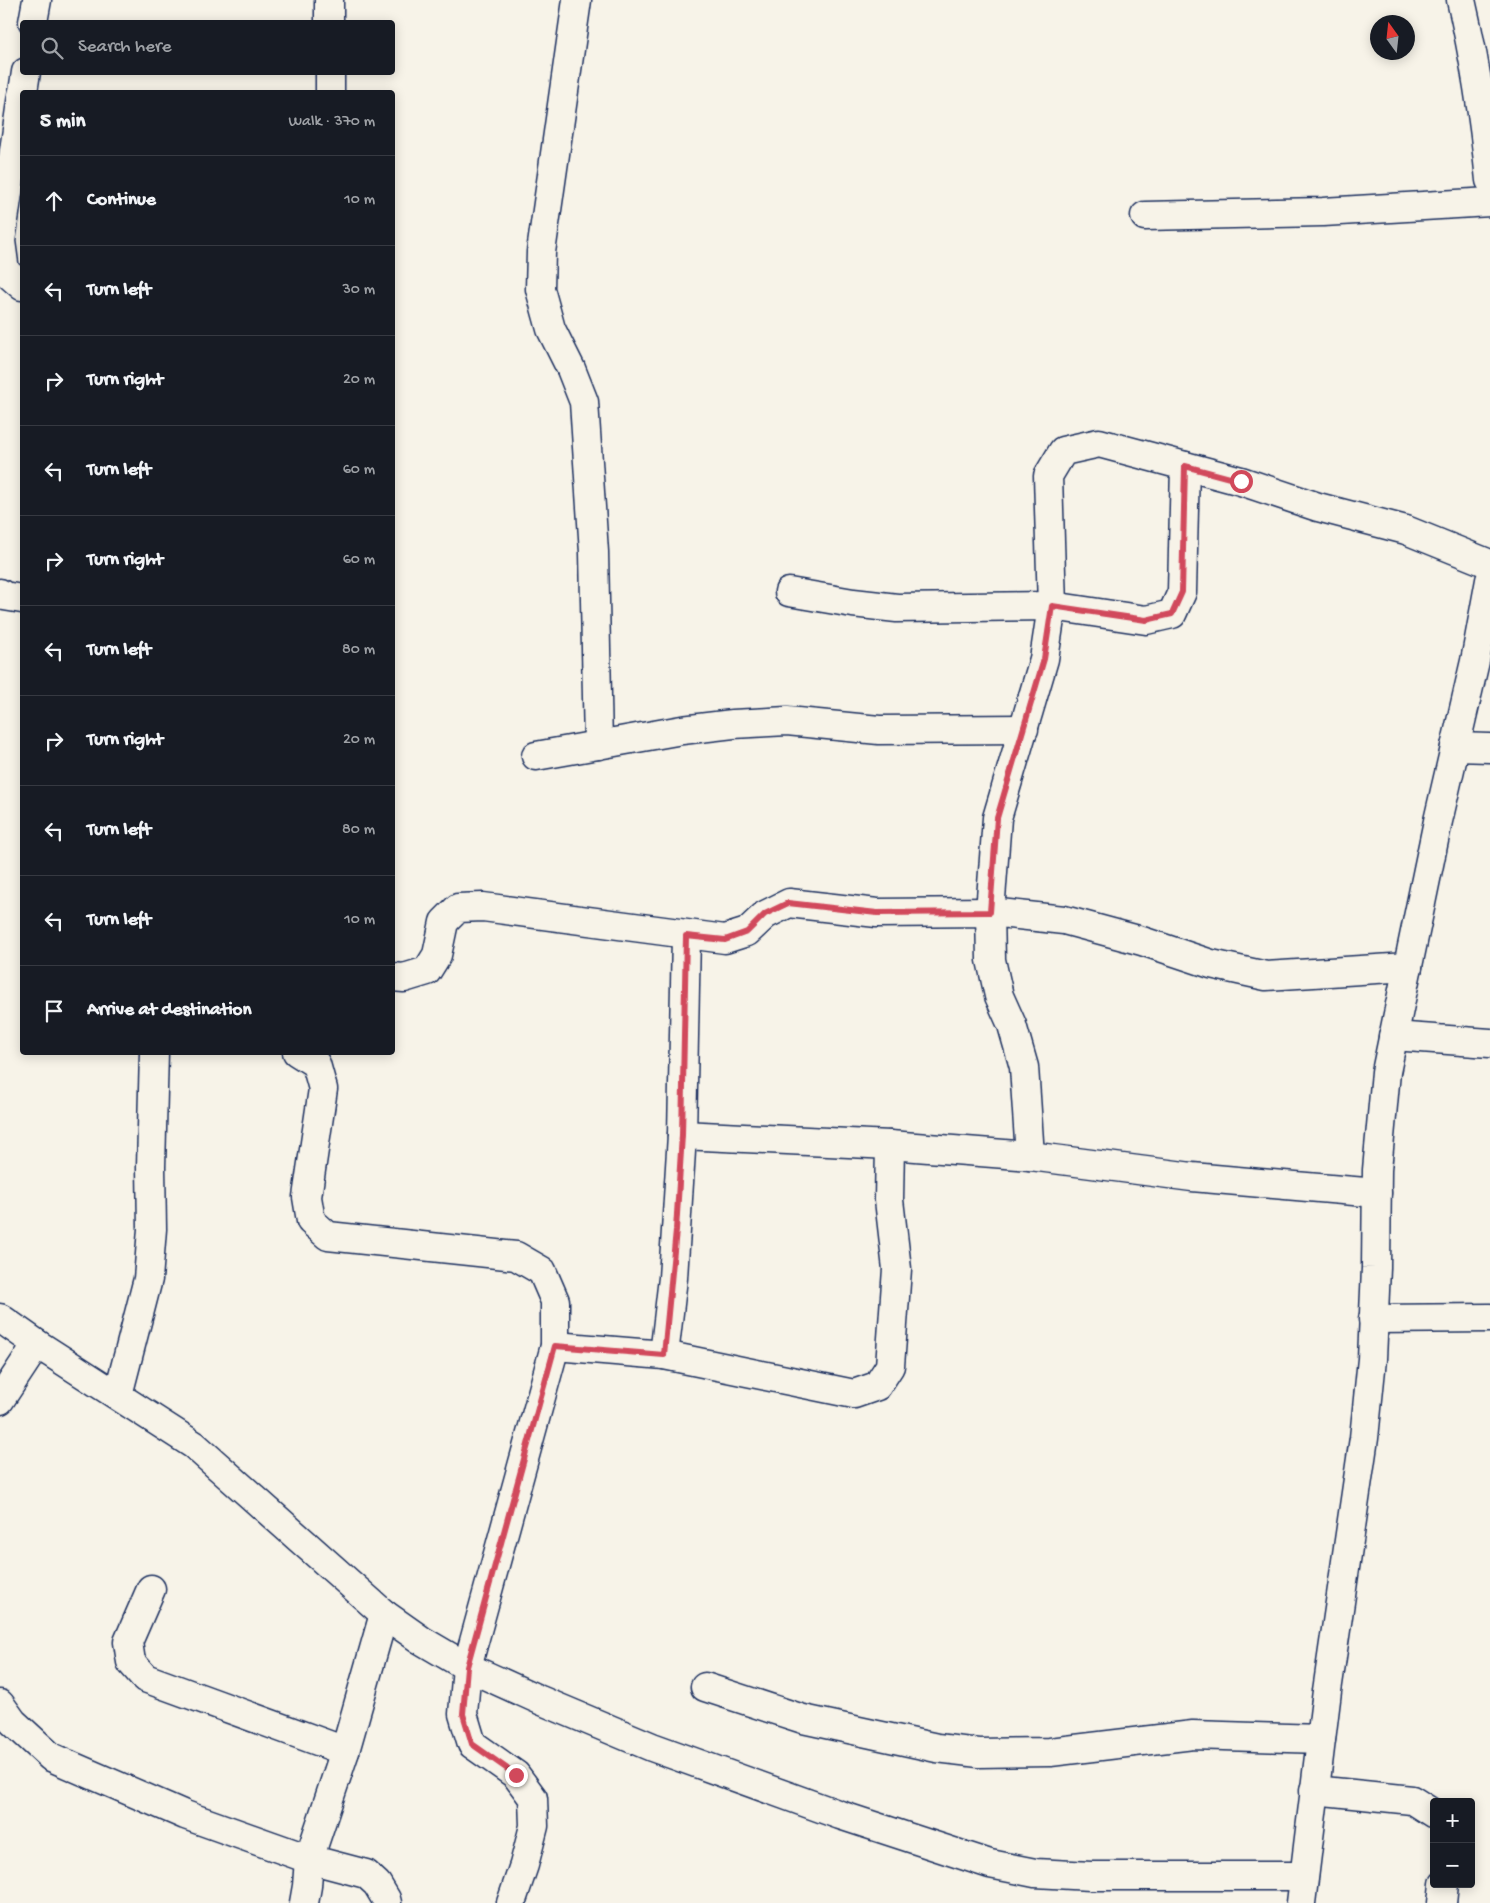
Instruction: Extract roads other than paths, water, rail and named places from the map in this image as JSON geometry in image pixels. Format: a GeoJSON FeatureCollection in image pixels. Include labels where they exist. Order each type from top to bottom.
{"type":"FeatureCollection","features":[{"type":"Feature","properties":{"kind":"street"},"geometry":{"type":"LineString","coordinates":[[33,20],[37,0]]}},
{"type":"Feature","properties":{"kind":"street"},"geometry":{"type":"LineString","coordinates":[[329,0],[329,20]]}},
{"type":"Feature","properties":{"kind":"street"},"geometry":{"type":"LineString","coordinates":[[577,0],[541,252],[540,289],[551,329],[584,402],[594,552],[598,745]]}},
{"type":"Feature","properties":{"kind":"street"},"geometry":{"type":"LineString","coordinates":[[1461,0],[1473,56],[1484,124],[1490,180]]}},
{"type":"Feature","properties":{"kind":"street"},"geometry":{"type":"LineString","coordinates":[[24,90],[26,75]]}},
{"type":"Feature","properties":{"kind":"street"},"geometry":{"type":"LineString","coordinates":[[330,75],[330,90]]}},
{"type":"Feature","properties":{"kind":"street"},"geometry":{"type":"LineString","coordinates":[[20,113],[0,241],[5,271],[20,284]]}},
{"type":"Feature","properties":{"kind":"street"},"geometry":{"type":"LineString","coordinates":[[1145,216],[1323,212],[1490,202]]}},
{"type":"Feature","properties":{"kind":"street"},"geometry":{"type":"LineString","coordinates":[[1030,1156],[1024,1067],[1012,1025],[999,996],[991,960],[990,912],[997,818],[1044,659],[1052,606],[1048,476],[1063,451],[1099,444],[1185,466],[1241,481],[1318,507],[1406,530],[1490,564]]}},
{"type":"Feature","properties":{"kind":"street"},"geometry":{"type":"LineString","coordinates":[[789,592],[853,603],[897,608],[1052,606],[1146,620],[1172,614],[1182,592],[1185,466]]}},
{"type":"Feature","properties":{"kind":"street"},"geometry":{"type":"LineString","coordinates":[[1300,1903],[1321,1738],[1364,1438],[1372,1359],[1377,1170],[1386,1072],[1438,821],[1475,661],[1490,580]]}},
{"type":"Feature","properties":{"kind":"street"},"geometry":{"type":"LineString","coordinates":[[0,593],[4,596],[20,599]]}},
{"type":"Feature","properties":{"kind":"street"},"geometry":{"type":"LineString","coordinates":[[536,756],[682,730],[733,724],[787,722],[878,730],[1024,728]]}},
{"type":"Feature","properties":{"kind":"street"},"geometry":{"type":"LineString","coordinates":[[1455,747],[1490,748]]}},
{"type":"Feature","properties":{"kind":"street"},"geometry":{"type":"LineString","coordinates":[[395,976],[404,978],[427,971],[437,956],[444,922],[458,908],[483,907],[725,940],[747,932],[765,914],[788,903],[877,913],[990,912],[1064,920],[1142,941],[1210,964],[1266,976],[1408,967]]}},
{"type":"Feature","properties":{"kind":"street"},"geometry":{"type":"LineString","coordinates":[[664,1355],[676,1230],[682,1135],[686,936]]}},
{"type":"Feature","properties":{"kind":"street"},"geometry":{"type":"LineString","coordinates":[[1393,1036],[1490,1043]]}},
{"type":"Feature","properties":{"kind":"street"},"geometry":{"type":"LineString","coordinates":[[118,1395],[148,1279],[152,1229],[150,1167],[154,1055]]}},
{"type":"Feature","properties":{"kind":"street"},"geometry":{"type":"LineString","coordinates":[[302,1055],[316,1064],[323,1089],[307,1196],[311,1221],[328,1236],[516,1256],[542,1271],[554,1301],[555,1346],[467,1667],[463,1714],[472,1744],[516,1775],[533,1798],[534,1826],[524,1865],[511,1903]]}},
{"type":"Feature","properties":{"kind":"street"},"geometry":{"type":"LineString","coordinates":[[682,1135],[890,1145],[1030,1156],[1192,1177],[1377,1193]]}},
{"type":"Feature","properties":{"kind":"street"},"geometry":{"type":"LineString","coordinates":[[555,1346],[664,1355],[854,1394],[878,1386],[890,1366],[897,1269],[889,1200],[890,1145]]}},
{"type":"Feature","properties":{"kind":"street"},"geometry":{"type":"LineString","coordinates":[[0,1318],[194,1445],[384,1614],[421,1640],[467,1667],[652,1747],[840,1816],[990,1864],[1035,1873],[1091,1876],[1304,1876]]}},
{"type":"Feature","properties":{"kind":"street"},"geometry":{"type":"LineString","coordinates":[[1373,1319],[1490,1318]]}},
{"type":"Feature","properties":{"kind":"street"},"geometry":{"type":"LineString","coordinates":[[0,1400],[37,1344]]}},
{"type":"Feature","properties":{"kind":"street"},"geometry":{"type":"LineString","coordinates":[[151,1589],[128,1642],[131,1662],[146,1678],[345,1751]]}},
{"type":"Feature","properties":{"kind":"street"},"geometry":{"type":"LineString","coordinates":[[304,1903],[309,1859],[345,1751],[384,1614]]}},
{"type":"Feature","properties":{"kind":"street"},"geometry":{"type":"LineString","coordinates":[[705,1687],[803,1719],[937,1748],[979,1753],[1050,1752],[1193,1735],[1321,1738]]}},
{"type":"Feature","properties":{"kind":"street"},"geometry":{"type":"LineString","coordinates":[[0,1704],[13,1722],[51,1757],[184,1815],[309,1859],[366,1874],[377,1884],[387,1903]]}},
{"type":"Feature","properties":{"kind":"street"},"geometry":{"type":"LineString","coordinates":[[1314,1790],[1412,1800],[1430,1811]]}},
{"type":"Feature","properties":{"kind":"street"},"geometry":{"type":"LineString","coordinates":[[1442,1903],[1444,1888]]}}]}
